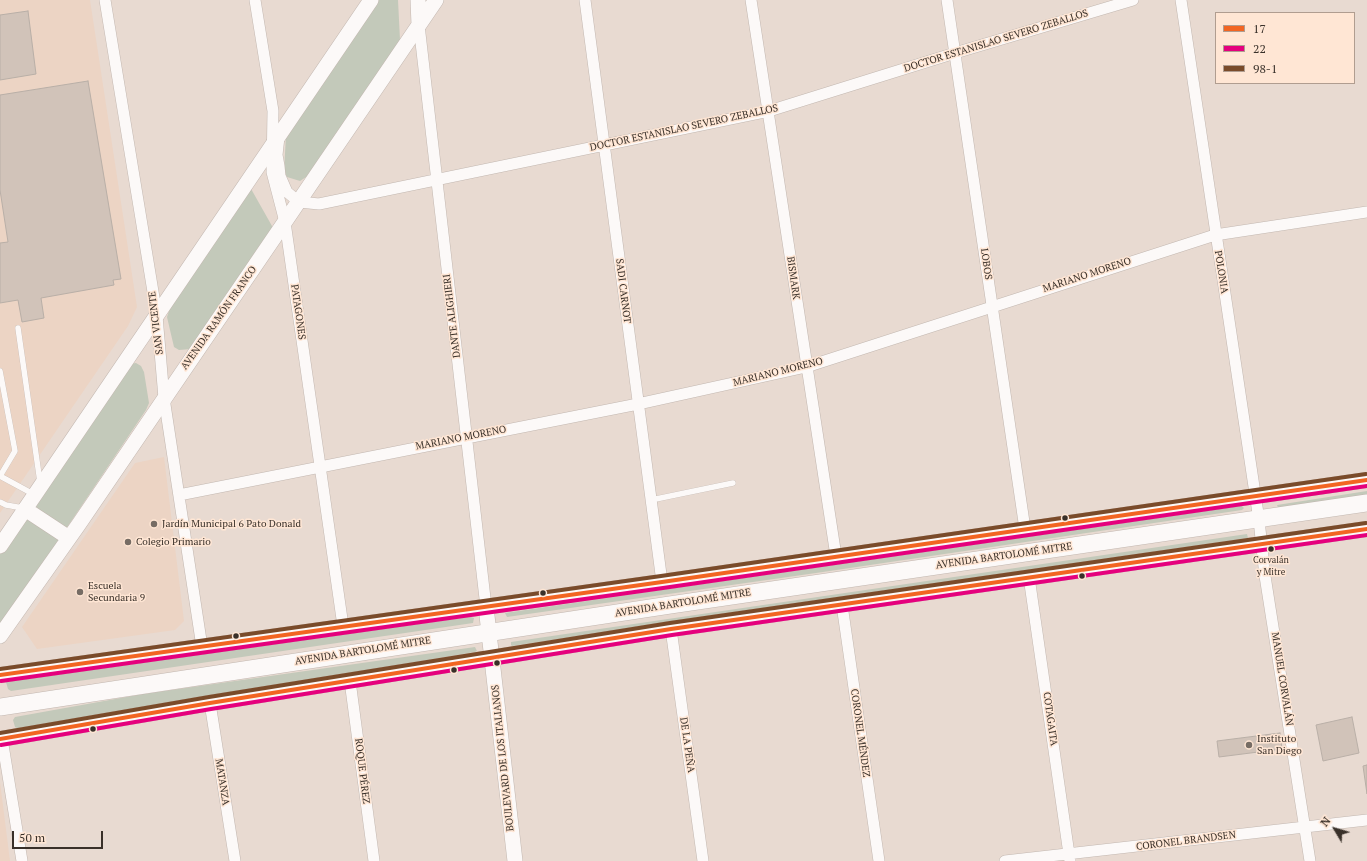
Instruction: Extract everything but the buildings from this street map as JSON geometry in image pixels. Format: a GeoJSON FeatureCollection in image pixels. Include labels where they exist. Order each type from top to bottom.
{"type":"FeatureCollection","features":[{"type":"Feature","properties":{"kind":"main road","name":"AVENIDA BARTOLOMÉ MITRE"},"geometry":{"type":"LineString","coordinates":[[0,707],[490,632],[1367,503]]}},
{"type":"Feature","properties":{"kind":"street","name":"SAN VICENTE"},"geometry":{"type":"LineString","coordinates":[[105,0],[157,316],[164,398],[202,647]]}},
{"type":"Feature","properties":{"kind":"street","name":"PATAGONES"},"geometry":{"type":"LineString","coordinates":[[255,0],[273,111],[276,142],[272,172],[284,222],[343,626]]}},
{"type":"Feature","properties":{"kind":"street"},"geometry":{"type":"LineString","coordinates":[[0,546],[276,142],[371,0]]}},
{"type":"Feature","properties":{"kind":"street"},"geometry":{"type":"LineString","coordinates":[[362,14],[374,0]]}},
{"type":"Feature","properties":{"kind":"street"},"geometry":{"type":"LineString","coordinates":[[418,0],[419,25]]}},
{"type":"Feature","properties":{"kind":"street","name":"AVENIDA RAMÓN FRANCO"},"geometry":{"type":"LineString","coordinates":[[0,636],[69,538],[436,0]]}},
{"type":"Feature","properties":{"kind":"street","name":"SADI CARNOT"},"geometry":{"type":"LineString","coordinates":[[585,0],[662,582]]}},
{"type":"Feature","properties":{"kind":"street","name":"BISMARK"},"geometry":{"type":"LineString","coordinates":[[751,0],[836,556]]}},
{"type":"Feature","properties":{"kind":"street","name":"LOBOS"},"geometry":{"type":"LineString","coordinates":[[947,0],[1025,529]]}},
{"type":"Feature","properties":{"kind":"street","name":"DOCTOR ESTANISLAO SEVERO ZEBALLOS"},"geometry":{"type":"LineString","coordinates":[[299,202],[319,204],[769,111],[955,53],[1133,0]]}},
{"type":"Feature","properties":{"kind":"street","name":"POLONIA"},"geometry":{"type":"LineString","coordinates":[[1181,0],[1262,544]]}},
{"type":"Feature","properties":{"kind":"street","name":"DANTE ALIGHIERI"},"geometry":{"type":"LineString","coordinates":[[419,25],[486,607]]}},
{"type":"Feature","properties":{"kind":"street"},"geometry":{"type":"LineString","coordinates":[[276,142],[280,176],[287,192],[299,202]]}},
{"type":"Feature","properties":{"kind":"street","name":"MARIANO MORENO"},"geometry":{"type":"LineString","coordinates":[[178,495],[638,404],[806,367],[1215,235],[1367,212]]}},
{"type":"Feature","properties":{"kind":"street"},"geometry":{"type":"LineString","coordinates":[[0,675],[662,582],[1367,480]]}},
{"type":"Feature","properties":{"kind":"street"},"geometry":{"type":"LineString","coordinates":[[26,509],[69,538]]}},
{"type":"Feature","properties":{"kind":"street"},"geometry":{"type":"LineString","coordinates":[[22,861],[1,735],[350,681],[671,629],[1367,529]]}},
{"type":"Feature","properties":{"kind":"street","name":"MANUEL CORVALÁN"},"geometry":{"type":"LineString","coordinates":[[1262,544],[1266,584],[1306,827],[1310,861]]}},
{"type":"Feature","properties":{"kind":"street","name":"COTAGAITA"},"geometry":{"type":"LineString","coordinates":[[1030,577],[1069,858]]}},
{"type":"Feature","properties":{"kind":"street","name":"CORONEL MÉNDEZ"},"geometry":{"type":"LineString","coordinates":[[842,605],[879,861]]}},
{"type":"Feature","properties":{"kind":"street","name":"BOULEVARD DE LOS ITALIANOS"},"geometry":{"type":"LineString","coordinates":[[486,607],[515,861]]}},
{"type":"Feature","properties":{"kind":"street","name":"DE LA PEÑA"},"geometry":{"type":"LineString","coordinates":[[671,629],[703,861]]}},
{"type":"Feature","properties":{"kind":"street","name":"ROQUE PÉREZ"},"geometry":{"type":"LineString","coordinates":[[350,681],[374,861]]}},
{"type":"Feature","properties":{"kind":"street","name":"MATANZA"},"geometry":{"type":"LineString","coordinates":[[210,703],[235,861]]}},
{"type":"Feature","properties":{"kind":"street","name":"CORONEL BRANDSEN"},"geometry":{"type":"LineString","coordinates":[[1005,861],[1069,858],[1367,820]]}},
{"type":"Feature","properties":{"kind":"lane"},"geometry":{"type":"LineString","coordinates":[[0,371],[15,451],[0,476],[38,491],[18,328]]}},
{"type":"Feature","properties":{"kind":"lane"},"geometry":{"type":"LineString","coordinates":[[651,500],[734,482]]}},
{"type":"Feature","properties":{"kind":"lane"},"geometry":{"type":"LineString","coordinates":[[0,502],[6,506],[26,509]]}},
{"type":"Feature","properties":{"kind":"shaded area"},"geometry":{"type":"Polygon","coordinates":[[[0,0],[90,0],[137,307],[128,326],[0,513],[0,0]]]}},
{"type":"Feature","properties":{"kind":"shaded area","name":"Colegio Primario"},"geometry":{"type":"Polygon","coordinates":[[[164,457],[184,621],[175,630],[37,649],[22,627],[135,463],[164,457]]]}},
{"type":"Feature","properties":{"kind":"shaded area"},"geometry":{"type":"Polygon","coordinates":[[[0,782],[10,861],[0,861],[0,782]]]}},
{"type":"Feature","properties":{"kind":"green space"},"geometry":{"type":"Polygon","coordinates":[[[378,0],[398,0],[400,40],[309,175],[300,181],[287,177],[284,171],[286,136],[378,0]]]}},
{"type":"Feature","properties":{"kind":"green space"},"geometry":{"type":"Polygon","coordinates":[[[250,187],[272,226],[272,231],[191,349],[179,350],[174,347],[167,317],[170,308],[250,187]]]}},
{"type":"Feature","properties":{"kind":"green space"},"geometry":{"type":"Polygon","coordinates":[[[136,363],[141,366],[144,372],[149,403],[146,410],[0,627],[0,552],[130,364],[136,363]]]}},
{"type":"Feature","properties":{"kind":"green space"},"geometry":{"type":"Polygon","coordinates":[[[1367,491],[1367,496],[1279,510],[1277,505],[1367,491]]]}},
{"type":"Feature","properties":{"kind":"green space"},"geometry":{"type":"Polygon","coordinates":[[[1241,505],[1244,508],[1242,510],[816,573],[507,617],[505,613],[1241,505]]]}},
{"type":"Feature","properties":{"kind":"green space"},"geometry":{"type":"Polygon","coordinates":[[[1247,534],[1248,538],[511,645],[511,642],[1247,534]]]}},
{"type":"Feature","properties":{"kind":"green space"},"geometry":{"type":"Polygon","coordinates":[[[471,617],[474,618],[473,623],[11,691],[8,689],[6,682],[8,679],[471,617]]]}},
{"type":"Feature","properties":{"kind":"green space"},"geometry":{"type":"Polygon","coordinates":[[[475,647],[477,651],[475,652],[19,729],[15,727],[13,720],[15,717],[143,694],[475,647]]]}},
{"type":"Feature","properties":{"kind":"transit line","name":"98-1"},"geometry":{"type":"LineString","coordinates":[[0,669],[661,576],[1366,474]]}},
{"type":"Feature","properties":{"kind":"transit line","name":"17"},"geometry":{"type":"LineString","coordinates":[[0,675],[662,582],[1367,480]]}},
{"type":"Feature","properties":{"kind":"transit line","name":"22"},"geometry":{"type":"LineString","coordinates":[[1,681],[663,588],[1367,486]]}},
{"type":"Feature","properties":{"kind":"transit line","name":"98-1"},"geometry":{"type":"LineString","coordinates":[[0,733],[209,697],[670,623],[1366,523]]}},
{"type":"Feature","properties":{"kind":"transit line","name":"17"},"geometry":{"type":"LineString","coordinates":[[0,739],[210,703],[671,629],[1367,529]]}},
{"type":"Feature","properties":{"kind":"transit line","name":"22"},"geometry":{"type":"LineString","coordinates":[[1,745],[211,709],[672,635],[1367,535]]}},
{"type":"Feature","properties":{"kind":"place","name":"Jardín Municipal 6 Pato Donald"},"geometry":{"type":"Point","coordinates":[154,524]}},
{"type":"Feature","properties":{"kind":"place","name":"Colegio Primario"},"geometry":{"type":"Point","coordinates":[128,542]}},
{"type":"Feature","properties":{"kind":"place","name":"Corvalán y Mitre"},"geometry":{"type":"Point","coordinates":[1271,549]}},
{"type":"Feature","properties":{"kind":"place","name":"Escuela Secundaria 9"},"geometry":{"type":"Point","coordinates":[80,592]}},
{"type":"Feature","properties":{"kind":"place","name":"Instituto San Diego"},"geometry":{"type":"Point","coordinates":[1249,745]}}]}
